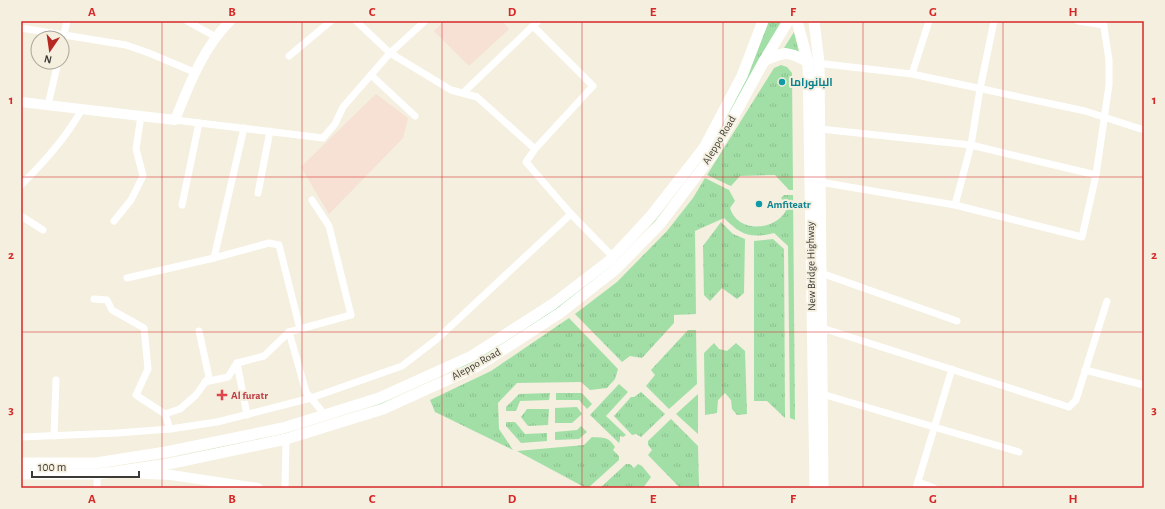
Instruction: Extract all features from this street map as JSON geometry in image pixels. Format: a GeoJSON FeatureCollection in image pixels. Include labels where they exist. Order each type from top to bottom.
{"type":"FeatureCollection","features":[{"type":"Feature","properties":{"kind":"main road","name":"Aleppo Road"},"geometry":{"type":"LineString","coordinates":[[21,463],[96,463],[166,452],[283,428],[379,398],[472,356],[553,304],[613,257],[651,216],[704,148],[742,76],[763,21]]}},
{"type":"Feature","properties":{"kind":"main road","name":"Aleppo Road"},"geometry":{"type":"LineString","coordinates":[[21,474],[97,474],[115,472],[168,464],[286,439],[383,409],[478,366],[560,313],[616,269],[660,224],[713,154],[764,61],[788,21]]}},
{"type":"Feature","properties":{"kind":"main road","name":"New Bridge Highway"},"geometry":{"type":"LineString","coordinates":[[797,21],[814,62],[820,129],[823,488]]}},
{"type":"Feature","properties":{"kind":"main road","name":"New Bridge Highway"},"geometry":{"type":"LineString","coordinates":[[814,21],[815,488]]}},
{"type":"Feature","properties":{"kind":"main road"},"geometry":{"type":"LineString","coordinates":[[764,61],[780,53],[788,53],[814,62]]}},
{"type":"Feature","properties":{"kind":"street"},"geometry":{"type":"LineString","coordinates":[[187,21],[216,37]]}},
{"type":"Feature","properties":{"kind":"street"},"geometry":{"type":"LineString","coordinates":[[175,120],[194,72],[220,31],[230,21]]}},
{"type":"Feature","properties":{"kind":"street"},"geometry":{"type":"LineString","coordinates":[[289,56],[331,21]]}},
{"type":"Feature","properties":{"kind":"street"},"geometry":{"type":"LineString","coordinates":[[356,21],[390,53],[451,90],[477,97],[535,149]]}},
{"type":"Feature","properties":{"kind":"street"},"geometry":{"type":"LineString","coordinates":[[21,102],[323,138],[335,124],[343,106],[390,53],[425,21]]}},
{"type":"Feature","properties":{"kind":"street"},"geometry":{"type":"LineString","coordinates":[[912,74],[929,21]]}},
{"type":"Feature","properties":{"kind":"street"},"geometry":{"type":"LineString","coordinates":[[955,204],[971,145],[980,89],[994,21]]}},
{"type":"Feature","properties":{"kind":"street"},"geometry":{"type":"LineString","coordinates":[[820,182],[955,204],[1082,237],[1096,175],[1105,118],[1109,85],[1109,66],[1103,23],[1078,21]]}},
{"type":"Feature","properties":{"kind":"street"},"geometry":{"type":"LineString","coordinates":[[463,93],[535,24],[593,86],[535,149],[526,162],[571,214],[613,257]]}},
{"type":"Feature","properties":{"kind":"street"},"geometry":{"type":"LineString","coordinates":[[70,40],[126,45],[194,72]]}},
{"type":"Feature","properties":{"kind":"street"},"geometry":{"type":"LineString","coordinates":[[814,62],[912,74],[1085,112],[1144,130]]}},
{"type":"Feature","properties":{"kind":"street"},"geometry":{"type":"LineString","coordinates":[[48,105],[56,70]]}},
{"type":"Feature","properties":{"kind":"street"},"geometry":{"type":"LineString","coordinates":[[371,75],[415,116]]}},
{"type":"Feature","properties":{"kind":"street"},"geometry":{"type":"LineString","coordinates":[[21,185],[44,162],[72,127],[82,109]]}},
{"type":"Feature","properties":{"kind":"street"},"geometry":{"type":"LineString","coordinates":[[114,221],[131,200],[143,176],[136,149],[141,116]]}},
{"type":"Feature","properties":{"kind":"street"},"geometry":{"type":"LineString","coordinates":[[182,205],[199,123]]}},
{"type":"Feature","properties":{"kind":"street"},"geometry":{"type":"LineString","coordinates":[[214,258],[244,128]]}},
{"type":"Feature","properties":{"kind":"street"},"geometry":{"type":"LineString","coordinates":[[820,129],[971,145],[1096,175]]}},
{"type":"Feature","properties":{"kind":"street"},"geometry":{"type":"LineString","coordinates":[[258,193],[270,131]]}},
{"type":"Feature","properties":{"kind":"street"},"geometry":{"type":"LineString","coordinates":[[205,382],[228,377],[237,363],[264,356],[289,332],[351,315],[329,226],[312,200]]}},
{"type":"Feature","properties":{"kind":"street"},"geometry":{"type":"LineString","coordinates":[[21,437],[170,429],[217,422],[311,398],[402,366],[437,339],[571,214]]}},
{"type":"Feature","properties":{"kind":"street"},"geometry":{"type":"LineString","coordinates":[[21,216],[43,230]]}},
{"type":"Feature","properties":{"kind":"street"},"geometry":{"type":"LineString","coordinates":[[127,278],[214,258],[269,243],[279,245],[300,329]]}},
{"type":"Feature","properties":{"kind":"street"},"geometry":{"type":"LineString","coordinates":[[821,273],[957,321]]}},
{"type":"Feature","properties":{"kind":"street"},"geometry":{"type":"LineString","coordinates":[[94,299],[107,300],[112,310],[144,328],[148,369],[136,396],[165,414],[170,429]]}},
{"type":"Feature","properties":{"kind":"street"},"geometry":{"type":"LineString","coordinates":[[822,328],[1069,407],[1076,400],[1107,301]]}},
{"type":"Feature","properties":{"kind":"street"},"geometry":{"type":"LineString","coordinates":[[165,414],[180,409],[196,395],[209,377],[199,331]]}},
{"type":"Feature","properties":{"kind":"street"},"geometry":{"type":"LineString","coordinates":[[289,332],[306,392],[325,415]]}},
{"type":"Feature","properties":{"kind":"street"},"geometry":{"type":"LineString","coordinates":[[237,363],[247,415]]}},
{"type":"Feature","properties":{"kind":"street"},"geometry":{"type":"LineString","coordinates":[[934,488],[917,485],[952,370]]}},
{"type":"Feature","properties":{"kind":"street"},"geometry":{"type":"LineString","coordinates":[[1086,370],[1144,386]]}},
{"type":"Feature","properties":{"kind":"street"},"geometry":{"type":"LineString","coordinates":[[54,436],[56,380]]}},
{"type":"Feature","properties":{"kind":"street"},"geometry":{"type":"LineString","coordinates":[[822,394],[1019,452]]}},
{"type":"Feature","properties":{"kind":"street"},"geometry":{"type":"LineString","coordinates":[[285,488],[286,439]]}},
{"type":"Feature","properties":{"kind":"street"},"geometry":{"type":"LineString","coordinates":[[115,472],[171,475],[242,487],[258,488]]}},
{"type":"Feature","properties":{"kind":"street"},"geometry":{"type":"LineString","coordinates":[[97,474],[97,488]]}},
{"type":"Feature","properties":{"kind":"shaded area"},"geometry":{"type":"Polygon","coordinates":[[[444,21],[502,21],[509,29],[469,66],[434,31],[444,21]]]}},
{"type":"Feature","properties":{"kind":"shaded area"},"geometry":{"type":"Polygon","coordinates":[[[376,94],[408,118],[403,138],[329,214],[301,167],[376,94]]]}},
{"type":"Feature","properties":{"kind":"green space"},"geometry":{"type":"Polygon","coordinates":[[[769,21],[785,21],[737,104],[703,158],[666,210],[646,234],[610,268],[571,300],[526,332],[480,360],[408,396],[361,414],[296,433],[116,470],[92,472],[21,473],[21,470],[95,469],[131,465],[168,459],[307,428],[377,405],[410,391],[475,360],[506,342],[601,274],[634,244],[669,204],[690,176],[726,119],[746,77],[769,21]]]}},
{"type":"Feature","properties":{"kind":"green space"},"geometry":{"type":"Polygon","coordinates":[[[794,32],[799,52],[784,48],[794,32]]]}},
{"type":"Feature","properties":{"kind":"green space"},"geometry":{"type":"Polygon","coordinates":[[[781,65],[787,67],[792,73],[793,190],[789,190],[775,175],[740,176],[731,186],[707,175],[774,68],[781,65]]]}},
{"type":"Feature","properties":{"kind":"green space"},"geometry":{"type":"Polygon","coordinates":[[[705,178],[729,190],[735,201],[730,208],[734,217],[741,223],[750,226],[768,225],[777,221],[784,214],[788,206],[781,198],[784,195],[793,195],[795,420],[790,418],[788,246],[774,233],[758,236],[746,234],[741,232],[724,218],[695,231],[696,314],[674,315],[674,323],[642,358],[630,356],[622,362],[575,314],[617,282],[667,231],[693,198],[705,178]]]}},
{"type":"Feature","properties":{"kind":"green space"},"geometry":{"type":"Polygon","coordinates":[[[721,222],[733,234],[745,239],[744,293],[737,299],[722,288],[710,301],[704,295],[703,246],[721,222]]]}},
{"type":"Feature","properties":{"kind":"green space"},"geometry":{"type":"Polygon","coordinates":[[[773,239],[784,249],[785,418],[767,401],[754,401],[754,241],[773,239]]]}},
{"type":"Feature","properties":{"kind":"green space"},"geometry":{"type":"Polygon","coordinates":[[[569,318],[618,369],[615,379],[607,388],[590,390],[581,382],[517,383],[498,403],[499,429],[513,450],[435,412],[430,400],[491,371],[569,318]]]}},
{"type":"Feature","properties":{"kind":"green space"},"geometry":{"type":"Polygon","coordinates":[[[688,330],[696,330],[697,384],[669,409],[646,386],[655,375],[651,370],[688,330]]]}},
{"type":"Feature","properties":{"kind":"green space"},"geometry":{"type":"Polygon","coordinates":[[[714,343],[719,349],[727,351],[736,343],[745,351],[747,414],[737,415],[732,409],[731,400],[725,393],[718,400],[717,413],[705,415],[704,353],[714,343]]]}},
{"type":"Feature","properties":{"kind":"green space"},"geometry":{"type":"Polygon","coordinates":[[[619,384],[628,392],[606,416],[626,435],[623,437],[620,436],[619,443],[590,415],[619,384]]]}},
{"type":"Feature","properties":{"kind":"green space"},"geometry":{"type":"Polygon","coordinates":[[[641,392],[665,414],[641,437],[636,434],[632,435],[614,416],[631,397],[634,397],[641,392]]]}},
{"type":"Feature","properties":{"kind":"green space"},"geometry":{"type":"Polygon","coordinates":[[[550,393],[549,400],[520,401],[516,411],[506,411],[506,407],[519,394],[550,393]]]}},
{"type":"Feature","properties":{"kind":"green space"},"geometry":{"type":"Polygon","coordinates":[[[556,393],[582,393],[592,404],[587,409],[579,400],[556,400],[556,393]]]}},
{"type":"Feature","properties":{"kind":"green space"},"geometry":{"type":"Polygon","coordinates":[[[698,394],[698,434],[676,414],[698,394]]]}},
{"type":"Feature","properties":{"kind":"green space"},"geometry":{"type":"Polygon","coordinates":[[[577,407],[582,414],[572,423],[555,423],[555,408],[577,407]]]}},
{"type":"Feature","properties":{"kind":"green space"},"geometry":{"type":"Polygon","coordinates":[[[527,409],[549,409],[548,425],[528,426],[521,417],[527,409]]]}},
{"type":"Feature","properties":{"kind":"green space"},"geometry":{"type":"Polygon","coordinates":[[[671,419],[698,446],[699,488],[680,488],[648,455],[652,450],[648,445],[648,441],[671,419]]]}},
{"type":"Feature","properties":{"kind":"green space"},"geometry":{"type":"Polygon","coordinates":[[[506,422],[515,422],[525,434],[547,433],[547,441],[521,443],[506,426],[506,422]]]}},
{"type":"Feature","properties":{"kind":"green space"},"geometry":{"type":"Polygon","coordinates":[[[581,426],[587,432],[579,439],[555,440],[555,432],[577,430],[581,426]]]}},
{"type":"Feature","properties":{"kind":"green space"},"geometry":{"type":"Polygon","coordinates":[[[592,437],[608,439],[615,447],[613,450],[619,456],[619,460],[588,488],[517,451],[584,445],[592,437]]]}},
{"type":"Feature","properties":{"kind":"green space"},"geometry":{"type":"Polygon","coordinates":[[[626,464],[630,464],[634,468],[638,464],[642,466],[651,477],[643,488],[600,488],[626,464]]]}},
{"type":"Feature","properties":{"kind":"place","name":"البانوراما"},"geometry":{"type":"Point","coordinates":[782,82]}},
{"type":"Feature","properties":{"kind":"place","name":"Amfiteatr"},"geometry":{"type":"Point","coordinates":[759,204]}},
{"type":"Feature","properties":{"kind":"place","name":"Al furatr"},"geometry":{"type":"Point","coordinates":[222,395]}}]}
